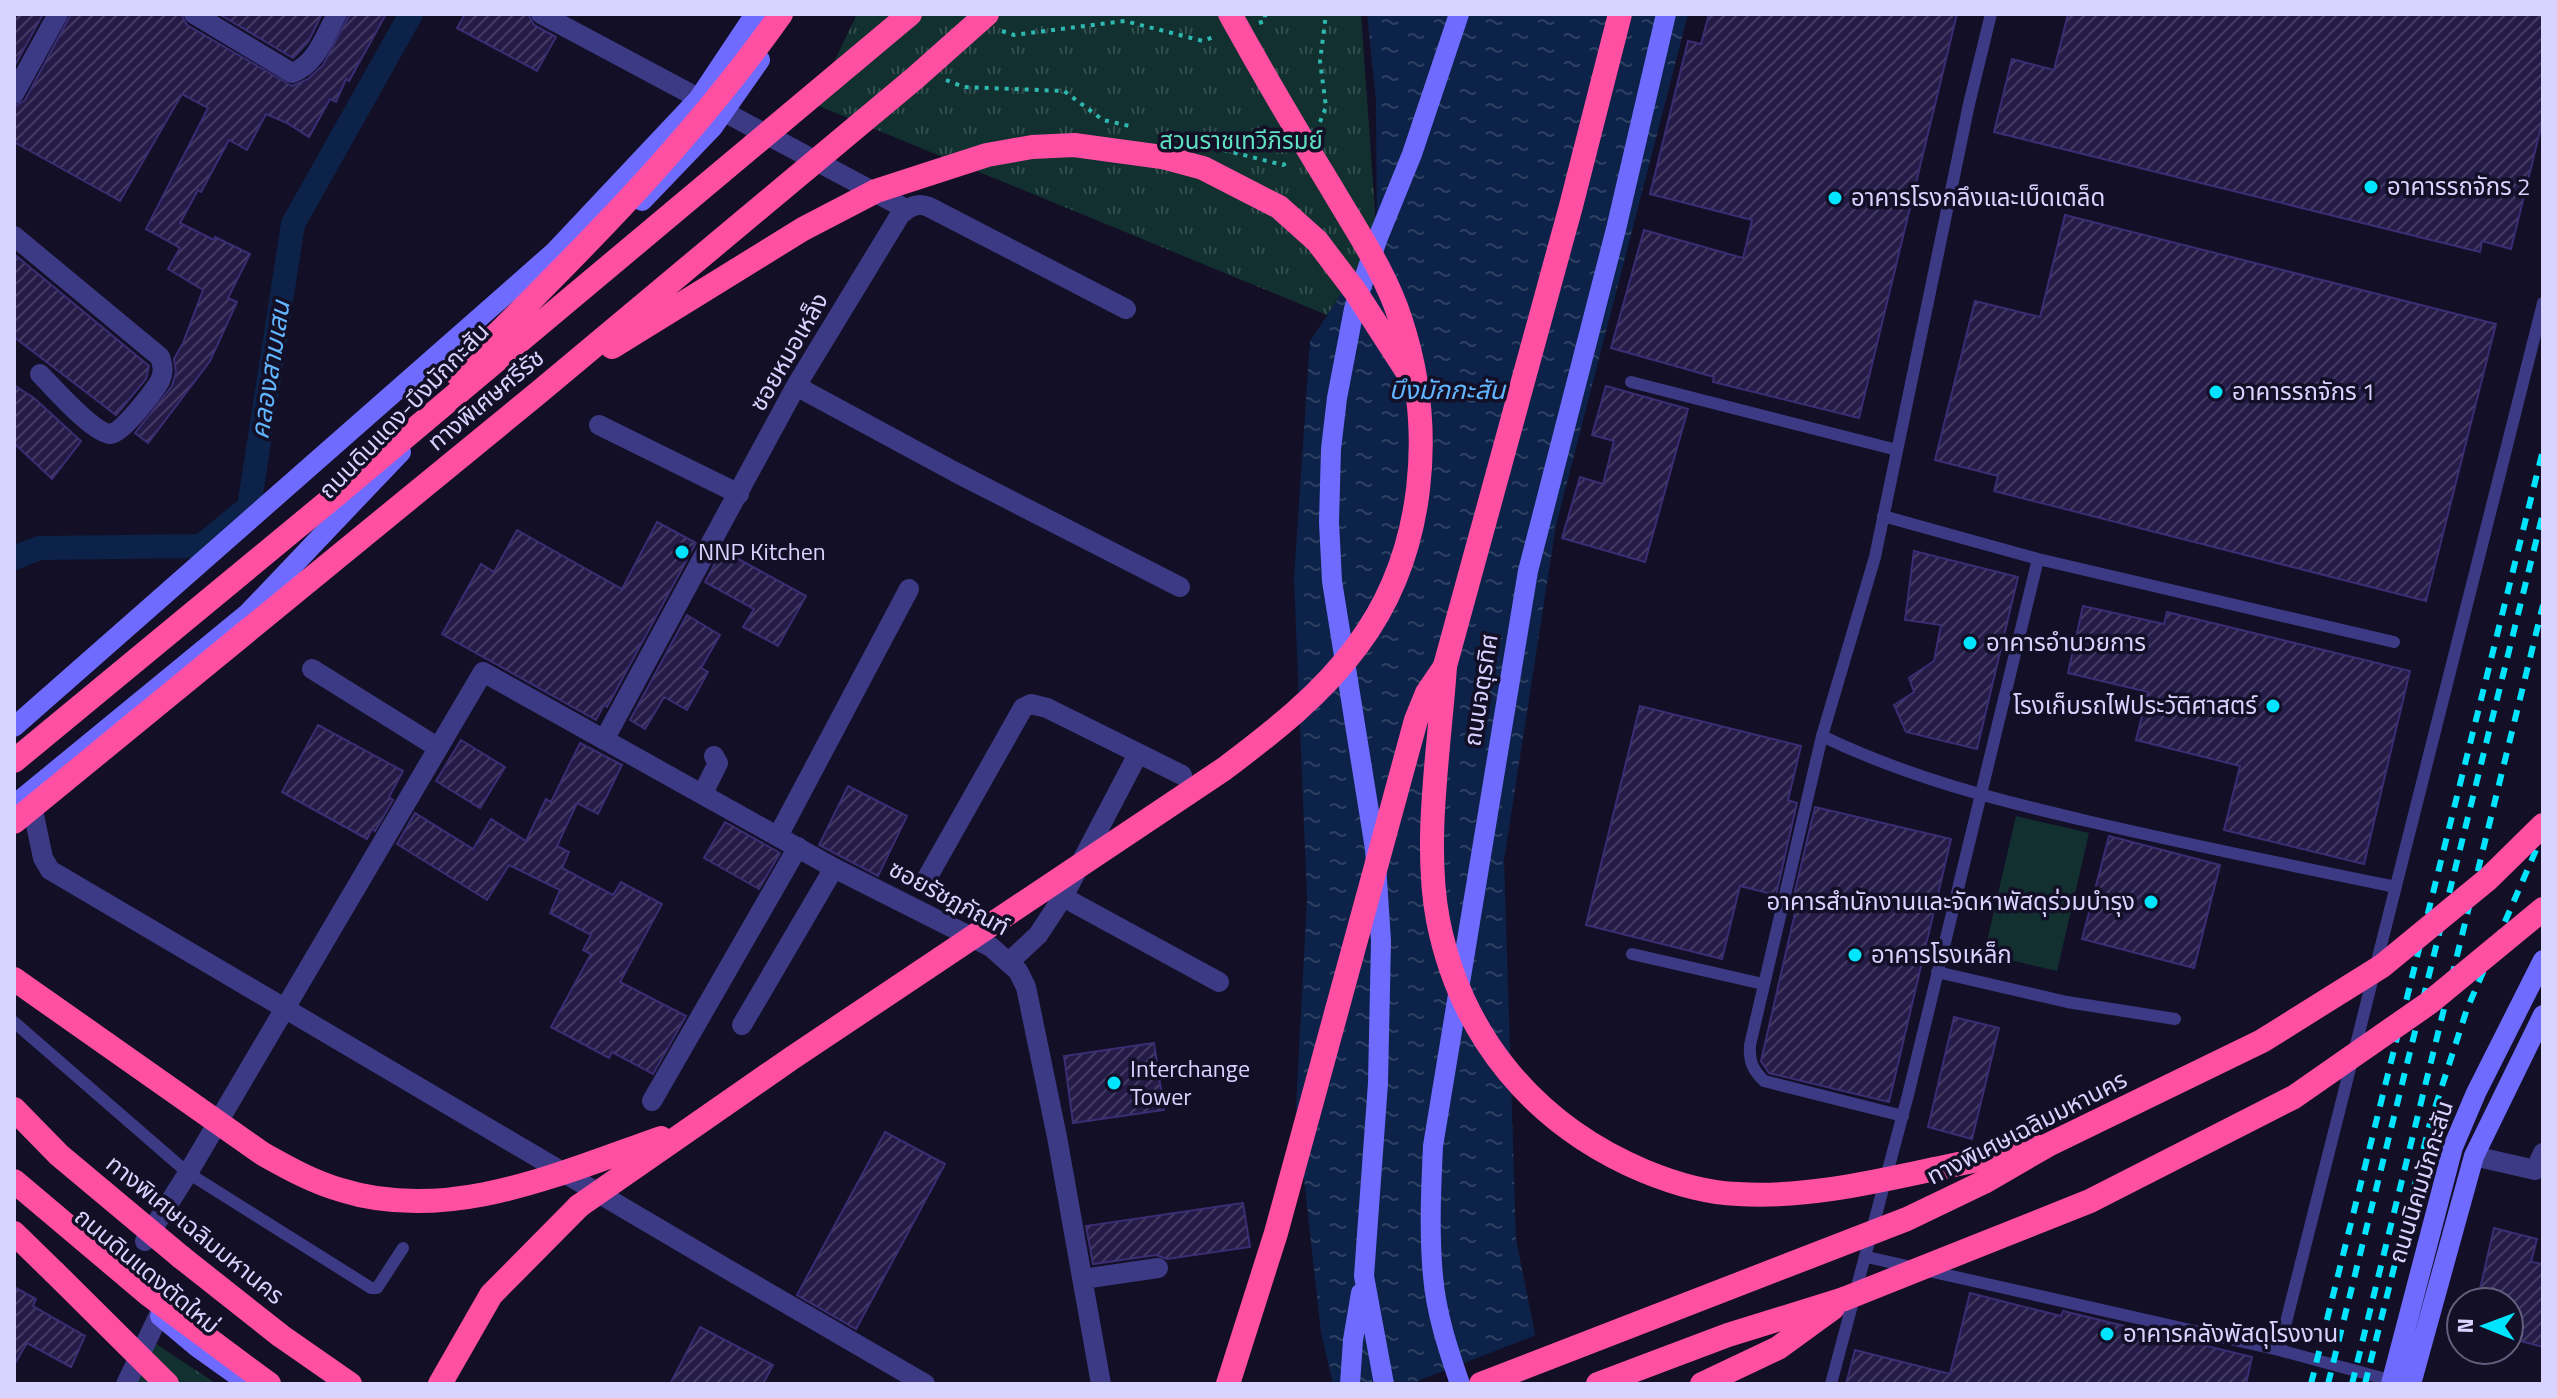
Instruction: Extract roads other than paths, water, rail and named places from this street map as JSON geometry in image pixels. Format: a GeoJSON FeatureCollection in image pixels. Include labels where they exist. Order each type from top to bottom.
{"type":"FeatureCollection","features":[{"type":"Feature","properties":{"kind":"highway"},"geometry":{"type":"LineString","coordinates":[[336,495],[637,192],[697,124],[781,14]]}},
{"type":"Feature","properties":{"kind":"highway","name":"ทางพิเศษศรีรัช"},"geometry":{"type":"LineString","coordinates":[[14,761],[910,14]]}},
{"type":"Feature","properties":{"kind":"highway"},"geometry":{"type":"LineString","coordinates":[[1620,14],[1571,206],[1445,666],[1433,859],[1437,918],[1450,963],[1471,1013],[1500,1062],[1537,1105],[1579,1138],[1618,1160],[1659,1177],[1704,1190],[1788,1195],[1843,1189],[2048,1145]]}},
{"type":"Feature","properties":{"kind":"highway","name":"ทางพิเศษศรีรัช"},"geometry":{"type":"LineString","coordinates":[[14,822],[538,393],[982,19]]}},
{"type":"Feature","properties":{"kind":"highway"},"geometry":{"type":"LineString","coordinates":[[440,1384],[491,1295],[579,1206],[686,1130],[1224,769],[1277,730],[1317,692],[1357,646],[1376,617],[1394,582],[1408,543],[1416,504],[1422,432],[1401,321],[1373,257],[1229,23]]}},
{"type":"Feature","properties":{"kind":"highway"},"geometry":{"type":"LineString","coordinates":[[538,393],[803,229],[876,191],[987,155],[1032,147],[1074,145],[1162,157],[1203,168],[1279,207],[1317,241],[1355,291],[1415,385]]}},
{"type":"Feature","properties":{"kind":"highway"},"geometry":{"type":"LineString","coordinates":[[1228,1384],[1276,1233],[1416,720],[1427,693],[1445,666]]}},
{"type":"Feature","properties":{"kind":"highway","name":"ทางพิเศษเฉลิมมหานคร"},"geometry":{"type":"LineString","coordinates":[[1481,1384],[1907,1219],[1984,1182],[2048,1145],[2262,1041],[2382,966],[2477,889],[2543,825]]}},
{"type":"Feature","properties":{"kind":"highway"},"geometry":{"type":"LineString","coordinates":[[1598,1384],[1728,1335],[1844,1299],[2090,1201],[2294,1097],[2429,1003],[2543,909]]}},
{"type":"Feature","properties":{"kind":"highway"},"geometry":{"type":"LineString","coordinates":[[14,979],[263,1154],[312,1179],[378,1199],[418,1201],[498,1193],[686,1130]]}},
{"type":"Feature","properties":{"kind":"highway","name":"ทางพิเศษเฉลิมมหานคร"},"geometry":{"type":"LineString","coordinates":[[14,1109],[59,1155],[154,1235],[281,1336],[350,1384]]}},
{"type":"Feature","properties":{"kind":"highway"},"geometry":{"type":"LineString","coordinates":[[14,1181],[148,1294],[269,1384]]}},
{"type":"Feature","properties":{"kind":"highway"},"geometry":{"type":"LineString","coordinates":[[14,1233],[167,1384]]}},
{"type":"Feature","properties":{"kind":"highway"},"geometry":{"type":"LineString","coordinates":[[1702,1384],[1778,1348],[1816,1323],[1844,1299]]}},
{"type":"Feature","properties":{"kind":"street"},"geometry":{"type":"LineString","coordinates":[[14,94],[58,14]]}},
{"type":"Feature","properties":{"kind":"street"},"geometry":{"type":"LineString","coordinates":[[194,14],[292,73],[303,69],[316,54],[334,20]]}},
{"type":"Feature","properties":{"kind":"street"},"geometry":{"type":"LineString","coordinates":[[541,14],[903,200],[907,204],[906,209],[923,204],[1126,309]]}},
{"type":"Feature","properties":{"kind":"street","name":"ถนนดินแดง-บึงมักกะสัน"},"geometry":{"type":"LineString","coordinates":[[14,727],[554,252],[701,95],[755,14]]}},
{"type":"Feature","properties":{"kind":"street","name":"ถนนดินแดง-บึงมักกะสัน"},"geometry":{"type":"LineString","coordinates":[[22,799],[248,613],[713,127],[791,14]]}},
{"type":"Feature","properties":{"kind":"street"},"geometry":{"type":"LineString","coordinates":[[1350,1384],[1353,1340],[1364,1276],[1378,1083],[1381,941],[1375,849],[1332,581],[1329,522],[1331,449],[1354,309],[1377,240],[1412,154],[1459,14]]}},
{"type":"Feature","properties":{"kind":"street","name":"ถนนจตุรทิศ"},"geometry":{"type":"LineString","coordinates":[[1460,1384],[1445,1339],[1433,1278],[1430,1219],[1435,1131],[1528,571],[1616,229],[1659,24],[1666,14]]}},
{"type":"Feature","properties":{"kind":"street","name":"ซอยหมอเหล็ง"},"geometry":{"type":"LineString","coordinates":[[604,740],[796,386],[906,209]]}},
{"type":"Feature","properties":{"kind":"street"},"geometry":{"type":"LineString","coordinates":[[14,236],[160,357],[164,367],[160,380],[124,427],[115,434],[107,434],[95,427],[40,374]]}},
{"type":"Feature","properties":{"kind":"street"},"geometry":{"type":"LineString","coordinates":[[796,386],[955,472],[1180,587]]}},
{"type":"Feature","properties":{"kind":"street"},"geometry":{"type":"LineString","coordinates":[[599,425],[739,494]]}},
{"type":"Feature","properties":{"kind":"street"},"geometry":{"type":"LineString","coordinates":[[778,836],[909,589]]}},
{"type":"Feature","properties":{"kind":"street"},"geometry":{"type":"LineString","coordinates":[[145,1241],[188,1173],[437,747],[312,669]]}},
{"type":"Feature","properties":{"kind":"street","name":"ซอยรัชฎภัณฑ์"},"geometry":{"type":"LineString","coordinates":[[437,747],[483,672],[834,868],[991,947],[1009,962],[1026,987],[1057,1137],[1101,1384]]}},
{"type":"Feature","properties":{"kind":"street"},"geometry":{"type":"LineString","coordinates":[[927,878],[1023,708],[1031,704],[1047,708],[1182,775]]}},
{"type":"Feature","properties":{"kind":"street"},"geometry":{"type":"LineString","coordinates":[[1009,962],[1038,935],[1063,897],[1138,754]]}},
{"type":"Feature","properties":{"kind":"street"},"geometry":{"type":"LineString","coordinates":[[703,793],[718,763],[714,756]]}},
{"type":"Feature","properties":{"kind":"street"},"geometry":{"type":"LineString","coordinates":[[22,799],[50,870],[649,1225],[925,1384]]}},
{"type":"Feature","properties":{"kind":"street"},"geometry":{"type":"LineString","coordinates":[[652,1101],[798,847]]}},
{"type":"Feature","properties":{"kind":"street"},"geometry":{"type":"LineString","coordinates":[[742,1025],[834,868]]}},
{"type":"Feature","properties":{"kind":"street"},"geometry":{"type":"LineString","coordinates":[[1063,897],[1219,982]]}},
{"type":"Feature","properties":{"kind":"street","name":"ถนนนิคมมักกะสัน"},"geometry":{"type":"LineString","coordinates":[[2400,1383],[2453,1147],[2481,1081],[2543,960]]}},
{"type":"Feature","properties":{"kind":"street","name":"ถนนนิคมมักกะสัน"},"geometry":{"type":"LineString","coordinates":[[2400,1383],[2474,1156],[2543,1015]]}},
{"type":"Feature","properties":{"kind":"street","name":"ถนนดินแดงตัดใหม่"},"geometry":{"type":"LineString","coordinates":[[14,1124],[145,1241],[222,1304],[333,1384]]}},
{"type":"Feature","properties":{"kind":"street"},"geometry":{"type":"LineString","coordinates":[[2474,1156],[2535,1170],[2543,1153]]}},
{"type":"Feature","properties":{"kind":"street","name":"ถนนดินแดงตัดใหม่"},"geometry":{"type":"LineString","coordinates":[[14,1194],[197,1347],[249,1384]]}},
{"type":"Feature","properties":{"kind":"street"},"geometry":{"type":"LineString","coordinates":[[1083,1279],[1158,1268]]}},
{"type":"Feature","properties":{"kind":"street"},"geometry":{"type":"LineString","coordinates":[[1364,1276],[1384,1384]]}},
{"type":"Feature","properties":{"kind":"street"},"geometry":{"type":"LineString","coordinates":[[126,1384],[159,1315]]}},
{"type":"Feature","properties":{"kind":"lane"},"geometry":{"type":"LineString","coordinates":[[1903,1116],[1764,1081],[1754,1071],[1749,1058],[1763,984],[1822,736],[1875,557],[1969,104],[1991,14]]}},
{"type":"Feature","properties":{"kind":"lane"},"geometry":{"type":"LineString","coordinates":[[2279,1350],[2543,303]]}},
{"type":"Feature","properties":{"kind":"lane"},"geometry":{"type":"LineString","coordinates":[[1631,382],[1897,450]]}},
{"type":"Feature","properties":{"kind":"lane"},"geometry":{"type":"LineString","coordinates":[[1883,516],[2038,559],[2394,642]]}},
{"type":"Feature","properties":{"kind":"lane"},"geometry":{"type":"LineString","coordinates":[[1831,1384],[1903,1116],[2038,559]]}},
{"type":"Feature","properties":{"kind":"lane"},"geometry":{"type":"LineString","coordinates":[[1822,736],[1889,766],[1982,796],[2153,837],[2396,887]]}},
{"type":"Feature","properties":{"kind":"lane"},"geometry":{"type":"LineString","coordinates":[[1632,954],[1763,984]]}},
{"type":"Feature","properties":{"kind":"lane"},"geometry":{"type":"LineString","coordinates":[[1937,972],[2067,1002],[2175,1019]]}},
{"type":"Feature","properties":{"kind":"lane"},"geometry":{"type":"LineString","coordinates":[[14,1022],[188,1173],[371,1288],[377,1288],[403,1248]]}},
{"type":"Feature","properties":{"kind":"lane"},"geometry":{"type":"LineString","coordinates":[[1867,1257],[2279,1350],[2400,1383]]}},
{"type":"Feature","properties":{"kind":"water","name":"บึงมักกะสัน"},"geometry":{"type":"Polygon","coordinates":[[[1367,14],[1688,14],[1556,525],[1504,860],[1516,1239],[1545,1384],[1333,1384],[1321,1332],[1296,1107],[1307,899],[1294,578],[1310,341],[1377,240],[1376,101],[1367,14]]]}},
{"type":"Feature","properties":{"kind":"waterway","name":"คลองสามเสน"},"geometry":{"type":"LineString","coordinates":[[14,558],[39,548],[201,546],[249,507],[293,224],[411,14]]}},
{"type":"Feature","properties":{"kind":"railway"},"geometry":{"type":"LineString","coordinates":[[2311,1384],[2543,450]]}},
{"type":"Feature","properties":{"kind":"railway"},"geometry":{"type":"LineString","coordinates":[[2328,1384],[2543,513]]}},
{"type":"Feature","properties":{"kind":"railway"},"geometry":{"type":"LineString","coordinates":[[2352,1384],[2543,605]]}},
{"type":"Feature","properties":{"kind":"railway"},"geometry":{"type":"LineString","coordinates":[[2365,1384],[2430,1123],[2467,1009],[2543,834]]}},
{"type":"Feature","properties":{"kind":"place","name":"อาคารรถจักร 2"},"geometry":{"type":"Point","coordinates":[2371,187]}},
{"type":"Feature","properties":{"kind":"place","name":"อาคารโรงกลึงและเบ็ดเตล็ด"},"geometry":{"type":"Point","coordinates":[1835,198]}},
{"type":"Feature","properties":{"kind":"place","name":"อาคารรถจักร 1"},"geometry":{"type":"Point","coordinates":[2216,392]}},
{"type":"Feature","properties":{"kind":"place","name":"NNP Kitchen"},"geometry":{"type":"Point","coordinates":[682,552]}},
{"type":"Feature","properties":{"kind":"place","name":"อาคารอำนวยการ"},"geometry":{"type":"Point","coordinates":[1970,643]}},
{"type":"Feature","properties":{"kind":"place","name":"โรงเก็บรถไฟประวัติศาสตร์"},"geometry":{"type":"Point","coordinates":[2273,706]}},
{"type":"Feature","properties":{"kind":"place","name":"อาคารสำนักงานและจัดหาพัสดุร่วมบำรุง"},"geometry":{"type":"Point","coordinates":[2151,902]}},
{"type":"Feature","properties":{"kind":"place","name":"อาคารโรงเหล็ก"},"geometry":{"type":"Point","coordinates":[1855,955]}},
{"type":"Feature","properties":{"kind":"place","name":"Interchange Tower"},"geometry":{"type":"Point","coordinates":[1114,1083]}},
{"type":"Feature","properties":{"kind":"place","name":"อาคารคลังพัสดุโรงงาน"},"geometry":{"type":"Point","coordinates":[2107,1334]}},
{"type":"Feature","properties":{"kind":"park label","name":"สวนราชเทวีภิรมย์"},"geometry":{"type":"Point","coordinates":[1241,141]}}]}
